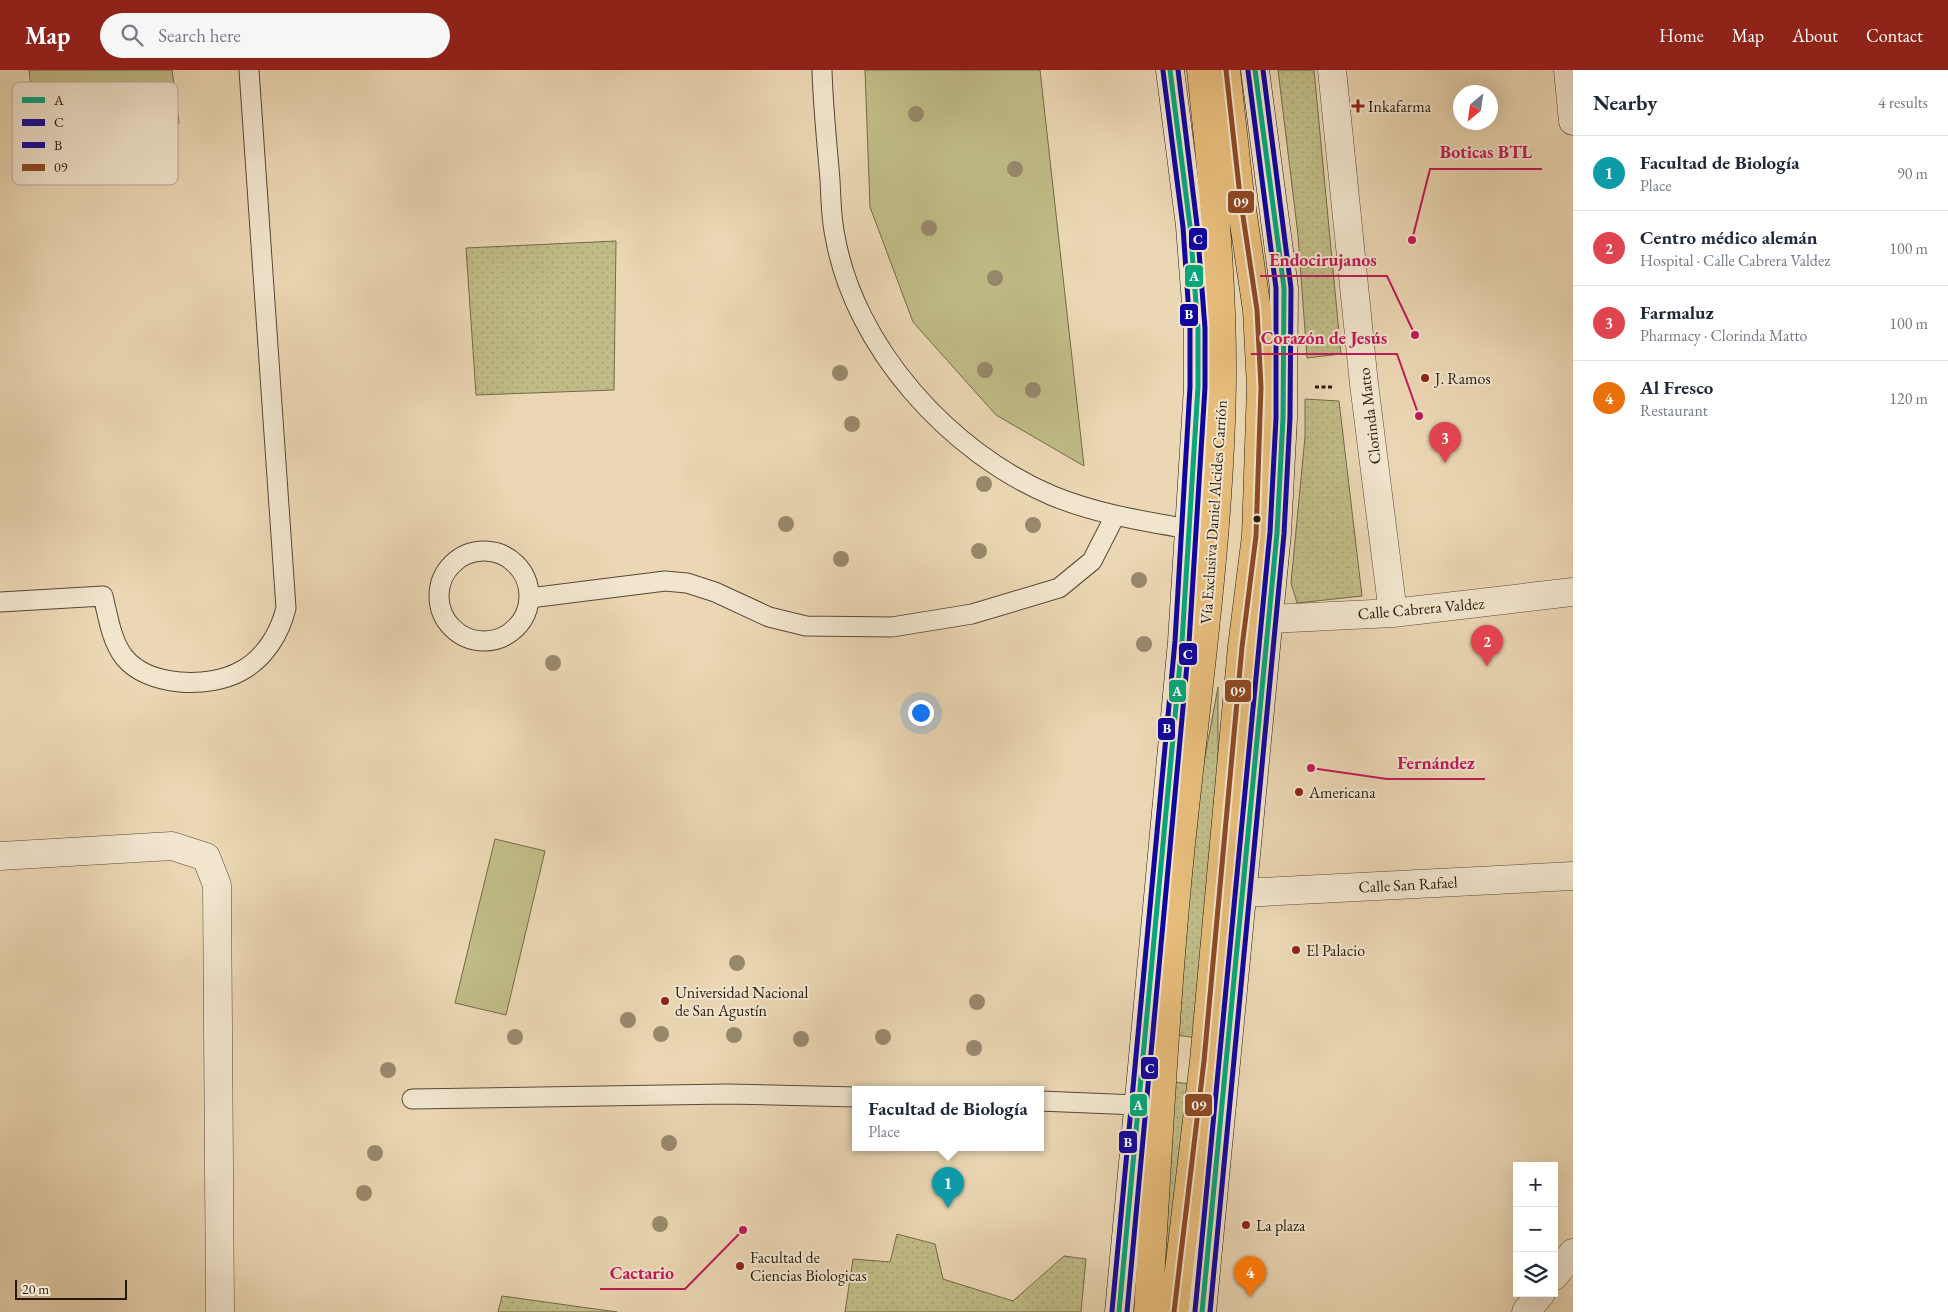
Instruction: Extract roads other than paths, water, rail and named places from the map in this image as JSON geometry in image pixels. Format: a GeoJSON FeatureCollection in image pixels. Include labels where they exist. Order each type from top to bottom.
{"type":"FeatureCollection","features":[{"type":"Feature","properties":{"kind":"main road"},"geometry":{"type":"LineString","coordinates":[[1119,1312],[1137,1104],[1182,642],[1198,387],[1198,329],[1190,226],[1170,70]]}},
{"type":"Feature","properties":{"kind":"main road","name":"Vía Exclusiva Daniel Alcides Carrión"},"geometry":{"type":"LineString","coordinates":[[1148,1312],[1180,846],[1204,642],[1213,538],[1222,386],[1222,330],[1214,200],[1201,70]]}},
{"type":"Feature","properties":{"kind":"main road"},"geometry":{"type":"LineString","coordinates":[[1174,1312],[1204,1061],[1257,506],[1261,387],[1257,310],[1240,196],[1226,70]]}},
{"type":"Feature","properties":{"kind":"main road"},"geometry":{"type":"LineString","coordinates":[[1202,1312],[1277,533],[1283,418],[1284,288],[1256,70]]}},
{"type":"Feature","properties":{"kind":"main road","name":"Clorinda Matto"},"geometry":{"type":"LineString","coordinates":[[1332,70],[1364,384],[1393,613]]}},
{"type":"Feature","properties":{"kind":"main road"},"geometry":{"type":"LineString","coordinates":[[1568,70],[1573,121]]}},
{"type":"Feature","properties":{"kind":"main road","name":"Calle Cabrera Valdez"},"geometry":{"type":"LineString","coordinates":[[1268,619],[1393,613],[1573,592]]}},
{"type":"Feature","properties":{"kind":"main road"},"geometry":{"type":"LineString","coordinates":[[0,856],[172,846],[206,857],[217,885],[220,1312]]}},
{"type":"Feature","properties":{"kind":"main road","name":"Calle San Rafael"},"geometry":{"type":"LineString","coordinates":[[1242,893],[1573,876]]}},
{"type":"Feature","properties":{"kind":"main road"},"geometry":{"type":"LineString","coordinates":[[1558,1271],[1573,1253]]}},
{"type":"Feature","properties":{"kind":"main road"},"geometry":{"type":"LineString","coordinates":[[1526,1312],[1538,1297]]}},
{"type":"Feature","properties":{"kind":"lane"},"geometry":{"type":"LineString","coordinates":[[0,602],[102,596],[115,643],[125,658],[138,669],[157,678],[176,682],[210,681],[240,672],[258,658],[282,627],[286,608],[249,70]]}},
{"type":"Feature","properties":{"kind":"lane"},"geometry":{"type":"LineString","coordinates":[[822,70],[834,236],[858,313],[889,362],[924,404],[962,441],[1008,472],[1052,496],[1115,516],[1189,529]]}},
{"type":"Feature","properties":{"kind":"lane"},"geometry":{"type":"LineString","coordinates":[[530,598],[665,581],[687,583],[716,592],[770,617],[806,626],[892,627],[972,614],[1060,588],[1092,561],[1115,516]]}},
{"type":"Feature","properties":{"kind":"lane"},"geometry":{"type":"LineString","coordinates":[[478,551],[494,551],[508,557],[520,568],[528,582],[530,598],[527,614],[518,627],[504,637],[488,642],[470,640],[458,633],[444,618],[438,604],[443,576],[454,561],[463,555],[478,551]]}},
{"type":"Feature","properties":{"kind":"lane"},"geometry":{"type":"LineString","coordinates":[[412,1099],[720,1094],[852,1097]]}},
{"type":"Feature","properties":{"kind":"lane"},"geometry":{"type":"LineString","coordinates":[[1044,1101],[1137,1104]]}},
{"type":"Feature","properties":{"kind":"place","name":"Inkafarma"},"geometry":{"type":"Point","coordinates":[1358,106]}},
{"type":"Feature","properties":{"kind":"place","name":"Boticas BTL"},"geometry":{"type":"Point","coordinates":[1412,240]}},
{"type":"Feature","properties":{"kind":"place","name":"Endocirujanos"},"geometry":{"type":"Point","coordinates":[1415,335]}},
{"type":"Feature","properties":{"kind":"place","name":"J. Ramos"},"geometry":{"type":"Point","coordinates":[1425,378]}},
{"type":"Feature","properties":{"kind":"place","name":"Corazón de Jesús"},"geometry":{"type":"Point","coordinates":[1419,416]}},
{"type":"Feature","properties":{"kind":"place","name":"Farmaluz"},"geometry":{"type":"Point","coordinates":[1445,463]}},
{"type":"Feature","properties":{"kind":"place","name":"Centro médico alemán"},"geometry":{"type":"Point","coordinates":[1487,666]}},
{"type":"Feature","properties":{"kind":"place","name":"Fernández"},"geometry":{"type":"Point","coordinates":[1311,768]}},
{"type":"Feature","properties":{"kind":"place","name":"Americana"},"geometry":{"type":"Point","coordinates":[1299,792]}},
{"type":"Feature","properties":{"kind":"place","name":"El Palacio"},"geometry":{"type":"Point","coordinates":[1296,950]}},
{"type":"Feature","properties":{"kind":"place","name":"Universidad Nacional de San Agustín"},"geometry":{"type":"Point","coordinates":[665,1001]}},
{"type":"Feature","properties":{"kind":"place","name":"Facultad de Biología"},"geometry":{"type":"Point","coordinates":[948,1208]}},
{"type":"Feature","properties":{"kind":"place","name":"La plaza"},"geometry":{"type":"Point","coordinates":[1246,1225]}},
{"type":"Feature","properties":{"kind":"place","name":"Cactario"},"geometry":{"type":"Point","coordinates":[743,1230]}},
{"type":"Feature","properties":{"kind":"place","name":"Facultad de Ciencias Biologicas"},"geometry":{"type":"Point","coordinates":[740,1266]}},
{"type":"Feature","properties":{"kind":"place","name":"Al Fresco"},"geometry":{"type":"Point","coordinates":[1250,1297]}}]}
